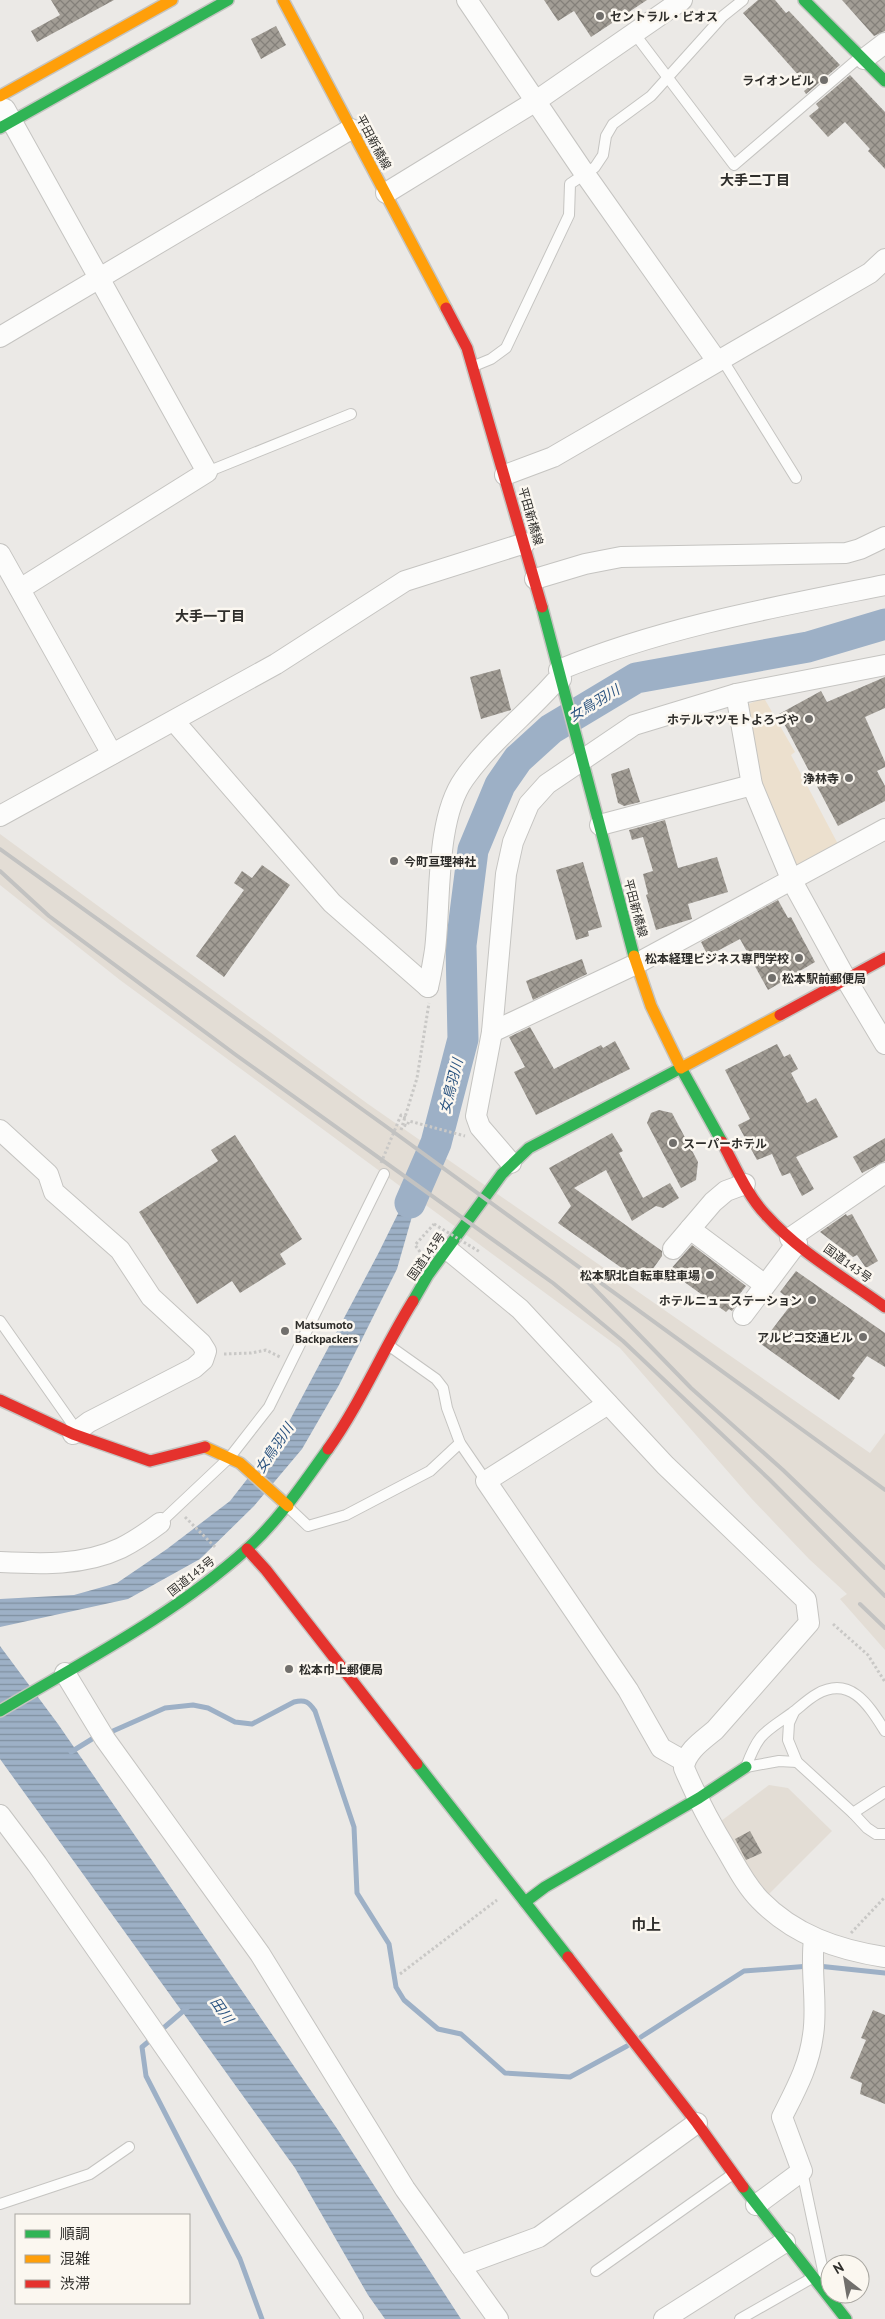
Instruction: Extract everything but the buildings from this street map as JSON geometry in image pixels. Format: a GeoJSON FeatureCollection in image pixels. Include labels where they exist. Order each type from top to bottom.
{"type":"FeatureCollection","features":[{"type":"Feature","properties":{"kind":"main road"},"geometry":{"type":"LineString","coordinates":[[0,96],[172,0]]}},
{"type":"Feature","properties":{"kind":"main road"},"geometry":{"type":"LineString","coordinates":[[6,125],[228,0]]}},
{"type":"Feature","properties":{"kind":"main road","name":"平田新橋線"},"geometry":{"type":"LineString","coordinates":[[283,0],[467,348],[535,578],[636,964],[651,1006],[681,1068]]}},
{"type":"Feature","properties":{"kind":"main road"},"geometry":{"type":"LineString","coordinates":[[804,0],[885,80]]}},
{"type":"Feature","properties":{"kind":"main road"},"geometry":{"type":"LineString","coordinates":[[681,1068],[885,958]]}},
{"type":"Feature","properties":{"kind":"main road","name":"国道143号"},"geometry":{"type":"LineString","coordinates":[[0,1711],[174,1607],[247,1549],[288,1506],[345,1425],[386,1345],[428,1275],[511,1163],[530,1148],[681,1068],[745,1184],[765,1214],[793,1241],[884,1305]]}},
{"type":"Feature","properties":{"kind":"main road"},"geometry":{"type":"LineString","coordinates":[[0,1400],[73,1434],[150,1461],[204,1447],[235,1460],[288,1506]]}},
{"type":"Feature","properties":{"kind":"main road"},"geometry":{"type":"LineString","coordinates":[[247,1549],[273,1578],[640,2049],[697,2123],[756,2205],[820,2286]]}},
{"type":"Feature","properties":{"kind":"main road"},"geometry":{"type":"LineString","coordinates":[[525,1902],[545,1887],[698,1798],[746,1767]]}},
{"type":"Feature","properties":{"kind":"main road"},"geometry":{"type":"LineString","coordinates":[[834,2304],[846,2319]]}},
{"type":"Feature","properties":{"kind":"street"},"geometry":{"type":"LineString","coordinates":[[467,0],[585,174],[720,360]]}},
{"type":"Feature","properties":{"kind":"street"},"geometry":{"type":"LineString","coordinates":[[386,193],[536,102],[682,0]]}},
{"type":"Feature","properties":{"kind":"street"},"geometry":{"type":"LineString","coordinates":[[862,58],[885,43]]}},
{"type":"Feature","properties":{"kind":"street"},"geometry":{"type":"LineString","coordinates":[[0,101],[6,125],[98,277],[207,472],[20,589]]}},
{"type":"Feature","properties":{"kind":"street"},"geometry":{"type":"LineString","coordinates":[[0,337],[98,277],[351,129]]}},
{"type":"Feature","properties":{"kind":"street"},"geometry":{"type":"LineString","coordinates":[[505,475],[552,457],[870,273],[885,259]]}},
{"type":"Feature","properties":{"kind":"street"},"geometry":{"type":"LineString","coordinates":[[535,578],[585,564],[621,557],[846,553],[860,549],[885,537]]}},
{"type":"Feature","properties":{"kind":"street"},"geometry":{"type":"LineString","coordinates":[[0,816],[276,664],[405,582],[525,543]]}},
{"type":"Feature","properties":{"kind":"street"},"geometry":{"type":"LineString","coordinates":[[0,554],[112,754]]}},
{"type":"Feature","properties":{"kind":"street"},"geometry":{"type":"LineString","coordinates":[[428,987],[435,950],[444,830],[463,780],[499,739],[555,682],[651,638],[745,613],[885,585]]}},
{"type":"Feature","properties":{"kind":"street"},"geometry":{"type":"LineString","coordinates":[[511,1163],[480,1127],[476,1116],[492,1032],[506,874],[513,842],[529,804],[581,752],[634,725],[736,694],[885,665]]}},
{"type":"Feature","properties":{"kind":"street"},"geometry":{"type":"LineString","coordinates":[[736,694],[752,785],[792,881],[846,979],[885,1044]]}},
{"type":"Feature","properties":{"kind":"street"},"geometry":{"type":"LineString","coordinates":[[174,721],[332,903],[428,987]]}},
{"type":"Feature","properties":{"kind":"street"},"geometry":{"type":"LineString","coordinates":[[600,825],[752,785]]}},
{"type":"Feature","properties":{"kind":"street"},"geometry":{"type":"LineString","coordinates":[[492,1032],[636,964],[885,829]]}},
{"type":"Feature","properties":{"kind":"street"},"geometry":{"type":"LineString","coordinates":[[0,1130],[48,1174],[54,1192],[120,1250],[151,1297],[200,1343],[206,1351],[203,1360],[194,1368],[89,1422],[73,1434]]}},
{"type":"Feature","properties":{"kind":"street"},"geometry":{"type":"LineString","coordinates":[[743,1311],[765,1285],[793,1241],[885,1174]]}},
{"type":"Feature","properties":{"kind":"street"},"geometry":{"type":"LineString","coordinates":[[673,1250],[713,1202],[726,1191],[745,1184]]}},
{"type":"Feature","properties":{"kind":"street"},"geometry":{"type":"LineString","coordinates":[[690,1229],[765,1285]]}},
{"type":"Feature","properties":{"kind":"street"},"geometry":{"type":"LineString","coordinates":[[447,1249],[520,1309],[665,1465],[806,1600],[809,1623],[715,1730],[697,1745],[684,1761],[684,1768],[709,1821],[747,1883],[759,1899],[777,1916],[814,1939],[841,1949],[885,1957]]}},
{"type":"Feature","properties":{"kind":"street"},"geometry":{"type":"LineString","coordinates":[[608,1404],[486,1481],[628,1690],[661,1748],[684,1761]]}},
{"type":"Feature","properties":{"kind":"street"},"geometry":{"type":"LineString","coordinates":[[0,1562],[66,1563],[95,1557],[120,1548],[160,1523]]}},
{"type":"Feature","properties":{"kind":"street"},"geometry":{"type":"LineString","coordinates":[[61,1675],[105,1740],[260,1954],[405,2189],[498,2319]]}},
{"type":"Feature","properties":{"kind":"street"},"geometry":{"type":"LineString","coordinates":[[0,1815],[37,1864],[353,2319]]}},
{"type":"Feature","properties":{"kind":"street"},"geometry":{"type":"LineString","coordinates":[[756,2205],[802,2170],[782,2117],[805,2072],[814,2034],[811,1965],[814,1939]]}},
{"type":"Feature","properties":{"kind":"street"},"geometry":{"type":"LineString","coordinates":[[460,2266],[540,2237],[697,2123]]}},
{"type":"Feature","properties":{"kind":"street"},"geometry":{"type":"LineString","coordinates":[[664,2319],[785,2242]]}},
{"type":"Feature","properties":{"kind":"lane"},"geometry":{"type":"LineString","coordinates":[[472,366],[490,359],[506,348],[569,215],[570,184],[595,167],[603,155],[606,136],[613,124],[651,96],[723,16],[743,0]]}},
{"type":"Feature","properties":{"kind":"lane"},"geometry":{"type":"LineString","coordinates":[[634,33],[734,165],[862,58]]}},
{"type":"Feature","properties":{"kind":"lane"},"geometry":{"type":"LineString","coordinates":[[720,360],[796,478]]}},
{"type":"Feature","properties":{"kind":"lane"},"geometry":{"type":"LineString","coordinates":[[207,472],[351,414]]}},
{"type":"Feature","properties":{"kind":"lane"},"geometry":{"type":"LineString","coordinates":[[160,1523],[235,1460],[269,1407],[292,1363],[384,1174]]}},
{"type":"Feature","properties":{"kind":"lane"},"geometry":{"type":"LineString","coordinates":[[0,1321],[71,1422],[73,1434]]}},
{"type":"Feature","properties":{"kind":"lane"},"geometry":{"type":"LineString","coordinates":[[386,1345],[436,1379],[443,1388],[447,1408],[460,1443],[486,1481]]}},
{"type":"Feature","properties":{"kind":"lane"},"geometry":{"type":"LineString","coordinates":[[288,1506],[308,1526],[346,1515],[430,1471],[460,1443]]}},
{"type":"Feature","properties":{"kind":"lane"},"geometry":{"type":"LineString","coordinates":[[746,1767],[754,1746],[762,1734],[816,1694],[828,1688],[849,1691],[866,1703],[885,1731]]}},
{"type":"Feature","properties":{"kind":"lane"},"geometry":{"type":"LineString","coordinates":[[794,1712],[788,1723],[788,1740],[797,1762],[867,1828],[876,1834],[885,1834]]}},
{"type":"Feature","properties":{"kind":"lane"},"geometry":{"type":"LineString","coordinates":[[746,1767],[779,1761],[797,1762]]}},
{"type":"Feature","properties":{"kind":"lane"},"geometry":{"type":"LineString","coordinates":[[853,1813],[885,1792]]}},
{"type":"Feature","properties":{"kind":"lane"},"geometry":{"type":"LineString","coordinates":[[0,2204],[90,2174],[129,2147]]}},
{"type":"Feature","properties":{"kind":"lane"},"geometry":{"type":"LineString","coordinates":[[802,2170],[820,2257]]}},
{"type":"Feature","properties":{"kind":"lane"},"geometry":{"type":"LineString","coordinates":[[596,2271],[734,2174]]}},
{"type":"Feature","properties":{"kind":"lane"},"geometry":{"type":"LineString","coordinates":[[740,2319],[813,2277]]}},
{"type":"Feature","properties":{"kind":"path"},"geometry":{"type":"LineString","coordinates":[[401,1130],[407,1119],[423,1050],[429,995],[428,987]]}},
{"type":"Feature","properties":{"kind":"path"},"geometry":{"type":"LineString","coordinates":[[384,1174],[379,1169],[401,1115],[407,1119],[463,1136]]}},
{"type":"Feature","properties":{"kind":"path"},"geometry":{"type":"LineString","coordinates":[[415,1246],[434,1224],[480,1252]]}},
{"type":"Feature","properties":{"kind":"path"},"geometry":{"type":"LineString","coordinates":[[206,1351],[223,1354],[251,1353],[266,1350],[292,1363]]}},
{"type":"Feature","properties":{"kind":"path"},"geometry":{"type":"LineString","coordinates":[[180,1512],[218,1550]]}},
{"type":"Feature","properties":{"kind":"path"},"geometry":{"type":"LineString","coordinates":[[833,1624],[868,1655],[885,1682]]}},
{"type":"Feature","properties":{"kind":"path"},"geometry":{"type":"LineString","coordinates":[[841,1949],[845,1940],[885,1897]]}},
{"type":"Feature","properties":{"kind":"path"},"geometry":{"type":"LineString","coordinates":[[400,1974],[500,1898]]}},
{"type":"Feature","properties":{"kind":"shaded area"},"geometry":{"type":"Polygon","coordinates":[[[764,698],[795,752],[791,755],[839,846],[803,866],[794,865],[760,784],[746,705],[764,698]]]}},
{"type":"Feature","properties":{"kind":"shaded area"},"geometry":{"type":"Polygon","coordinates":[[[0,834],[368,1104],[870,1453],[885,1433],[885,1650],[840,1599],[847,1594],[809,1559],[751,1498],[620,1348],[120,980],[0,885],[0,834]]]}},
{"type":"Feature","properties":{"kind":"shaded area"},"geometry":{"type":"Polygon","coordinates":[[[769,1785],[788,1788],[832,1831],[767,1896],[752,1880],[721,1821],[769,1785]]]}},
{"type":"Feature","properties":{"kind":"water"},"geometry":{"type":"Polygon","coordinates":[[[433,1143],[397,1269],[339,1385],[302,1449],[254,1506],[200,1559],[128,1599],[0,1627],[0,1599],[74,1595],[117,1583],[167,1549],[230,1501],[283,1433],[378,1254],[433,1143]]]}},
{"type":"Feature","properties":{"kind":"water","name":"田川"},"geometry":{"type":"Polygon","coordinates":[[[0,1646],[58,1724],[338,2130],[461,2319],[385,2319],[368,2295],[295,2168],[0,1759],[0,1646]]]}},
{"type":"Feature","properties":{"kind":"waterway","name":"女鳥羽川"},"geometry":{"type":"LineString","coordinates":[[410,1203],[436,1143],[463,1039],[461,945],[473,850],[500,785],[518,759],[551,729],[636,678],[808,647],[885,624]]}},
{"type":"Feature","properties":{"kind":"waterway"},"geometry":{"type":"LineString","coordinates":[[113,1731],[165,1708],[193,1705],[208,1708],[235,1722],[252,1724],[294,1702],[301,1701],[311,1705],[315,1711],[354,1827],[357,1893],[389,1944],[396,1987],[404,2000],[438,2029],[461,2034],[505,2073],[570,2077],[627,2046]]}},
{"type":"Feature","properties":{"kind":"waterway"},"geometry":{"type":"LineString","coordinates":[[71,1752],[92,1739]]}},
{"type":"Feature","properties":{"kind":"waterway"},"geometry":{"type":"LineString","coordinates":[[641,2037],[744,1971],[810,1966]]}},
{"type":"Feature","properties":{"kind":"waterway"},"geometry":{"type":"LineString","coordinates":[[818,1966],[885,1973]]}},
{"type":"Feature","properties":{"kind":"waterway"},"geometry":{"type":"LineString","coordinates":[[160,2031],[188,2007]]}},
{"type":"Feature","properties":{"kind":"waterway"},"geometry":{"type":"LineString","coordinates":[[154,2037],[142,2047],[146,2076],[240,2259],[262,2319]]}},
{"type":"Feature","properties":{"kind":"railway"},"geometry":{"type":"LineString","coordinates":[[0,849],[384,1125],[885,1490]]}},
{"type":"Feature","properties":{"kind":"railway"},"geometry":{"type":"LineString","coordinates":[[0,871],[49,916],[236,1055],[553,1283],[623,1341],[770,1480],[885,1596]]}},
{"type":"Feature","properties":{"kind":"railway"},"geometry":{"type":"LineString","coordinates":[[586,1280],[691,1388],[783,1470],[885,1568]]}},
{"type":"Feature","properties":{"kind":"railway"},"geometry":{"type":"LineString","coordinates":[[860,1604],[885,1628]]}},
{"type":"Feature","properties":{"kind":"traffic: fast"},"geometry":{"type":"LineString","coordinates":[[0,128],[228,0]]}},
{"type":"Feature","properties":{"kind":"traffic: fast"},"geometry":{"type":"LineString","coordinates":[[804,0],[885,81]]}},
{"type":"Feature","properties":{"kind":"traffic: fast"},"geometry":{"type":"LineString","coordinates":[[542,607],[634,956]]}},
{"type":"Feature","properties":{"kind":"traffic: fast"},"geometry":{"type":"LineString","coordinates":[[413,1301],[428,1275],[502,1174],[529,1148],[681,1068],[722,1142]]}},
{"type":"Feature","properties":{"kind":"traffic: fast"},"geometry":{"type":"LineString","coordinates":[[0,1711],[128,1636],[219,1573],[270,1526],[328,1449]]}},
{"type":"Feature","properties":{"kind":"traffic: fast"},"geometry":{"type":"LineString","coordinates":[[417,1764],[568,1957]]}},
{"type":"Feature","properties":{"kind":"traffic: fast"},"geometry":{"type":"LineString","coordinates":[[525,1902],[545,1887],[699,1798],[746,1767]]}},
{"type":"Feature","properties":{"kind":"traffic: fast"},"geometry":{"type":"LineString","coordinates":[[743,2187],[846,2319]]}},
{"type":"Feature","properties":{"kind":"traffic: slow"},"geometry":{"type":"LineString","coordinates":[[0,96],[172,0]]}},
{"type":"Feature","properties":{"kind":"traffic: slow"},"geometry":{"type":"LineString","coordinates":[[283,0],[446,308]]}},
{"type":"Feature","properties":{"kind":"traffic: slow"},"geometry":{"type":"LineString","coordinates":[[634,956],[651,1006],[681,1068],[780,1015]]}},
{"type":"Feature","properties":{"kind":"traffic: slow"},"geometry":{"type":"LineString","coordinates":[[205,1447],[240,1463],[288,1506]]}},
{"type":"Feature","properties":{"kind":"traffic: jam"},"geometry":{"type":"LineString","coordinates":[[446,308],[467,348],[542,607]]}},
{"type":"Feature","properties":{"kind":"traffic: jam"},"geometry":{"type":"LineString","coordinates":[[780,1015],[885,958]]}},
{"type":"Feature","properties":{"kind":"traffic: jam"},"geometry":{"type":"LineString","coordinates":[[722,1142],[753,1199],[766,1215],[808,1253],[885,1307]]}},
{"type":"Feature","properties":{"kind":"traffic: jam"},"geometry":{"type":"LineString","coordinates":[[328,1449],[351,1413],[413,1301]]}},
{"type":"Feature","properties":{"kind":"traffic: jam"},"geometry":{"type":"LineString","coordinates":[[0,1400],[73,1434],[150,1461],[205,1447]]}},
{"type":"Feature","properties":{"kind":"traffic: jam"},"geometry":{"type":"LineString","coordinates":[[247,1549],[266,1570],[417,1764]]}},
{"type":"Feature","properties":{"kind":"traffic: jam"},"geometry":{"type":"LineString","coordinates":[[568,1957],[697,2123],[743,2187]]}},
{"type":"Feature","properties":{"kind":"place","name":"セントラル・ビオス"},"geometry":{"type":"Point","coordinates":[600,16]}},
{"type":"Feature","properties":{"kind":"place","name":"ライオンビル"},"geometry":{"type":"Point","coordinates":[824,80]}},
{"type":"Feature","properties":{"kind":"place","name":"ホテルマツモトよろづや"},"geometry":{"type":"Point","coordinates":[809,719]}},
{"type":"Feature","properties":{"kind":"place","name":"浄林寺"},"geometry":{"type":"Point","coordinates":[849,778]}},
{"type":"Feature","properties":{"kind":"place","name":"今町亘理神社"},"geometry":{"type":"Point","coordinates":[394,861]}},
{"type":"Feature","properties":{"kind":"place","name":"松本経理ビジネス専門学校"},"geometry":{"type":"Point","coordinates":[799,958]}},
{"type":"Feature","properties":{"kind":"place","name":"松本駅前郵便局"},"geometry":{"type":"Point","coordinates":[772,978]}},
{"type":"Feature","properties":{"kind":"place","name":"スーパーホテル"},"geometry":{"type":"Point","coordinates":[673,1143]}},
{"type":"Feature","properties":{"kind":"place","name":"松本駅北自転車駐車場"},"geometry":{"type":"Point","coordinates":[710,1275]}},
{"type":"Feature","properties":{"kind":"place","name":"ホテルニューステーション"},"geometry":{"type":"Point","coordinates":[812,1300]}},
{"type":"Feature","properties":{"kind":"place","name":"Matsumoto Backpackers"},"geometry":{"type":"Point","coordinates":[285,1331]}},
{"type":"Feature","properties":{"kind":"place","name":"アルピコ交通ビル"},"geometry":{"type":"Point","coordinates":[863,1337]}},
{"type":"Feature","properties":{"kind":"place","name":"松本巾上郵便局"},"geometry":{"type":"Point","coordinates":[289,1669]}},
{"type":"Feature","properties":{"kind":"district","name":"大手二丁目"},"geometry":{"type":"Point","coordinates":[755,180]}},
{"type":"Feature","properties":{"kind":"district","name":"大手一丁目"},"geometry":{"type":"Point","coordinates":[210,616]}},
{"type":"Feature","properties":{"kind":"district","name":"巾上"},"geometry":{"type":"Point","coordinates":[646,1924]}}]}
